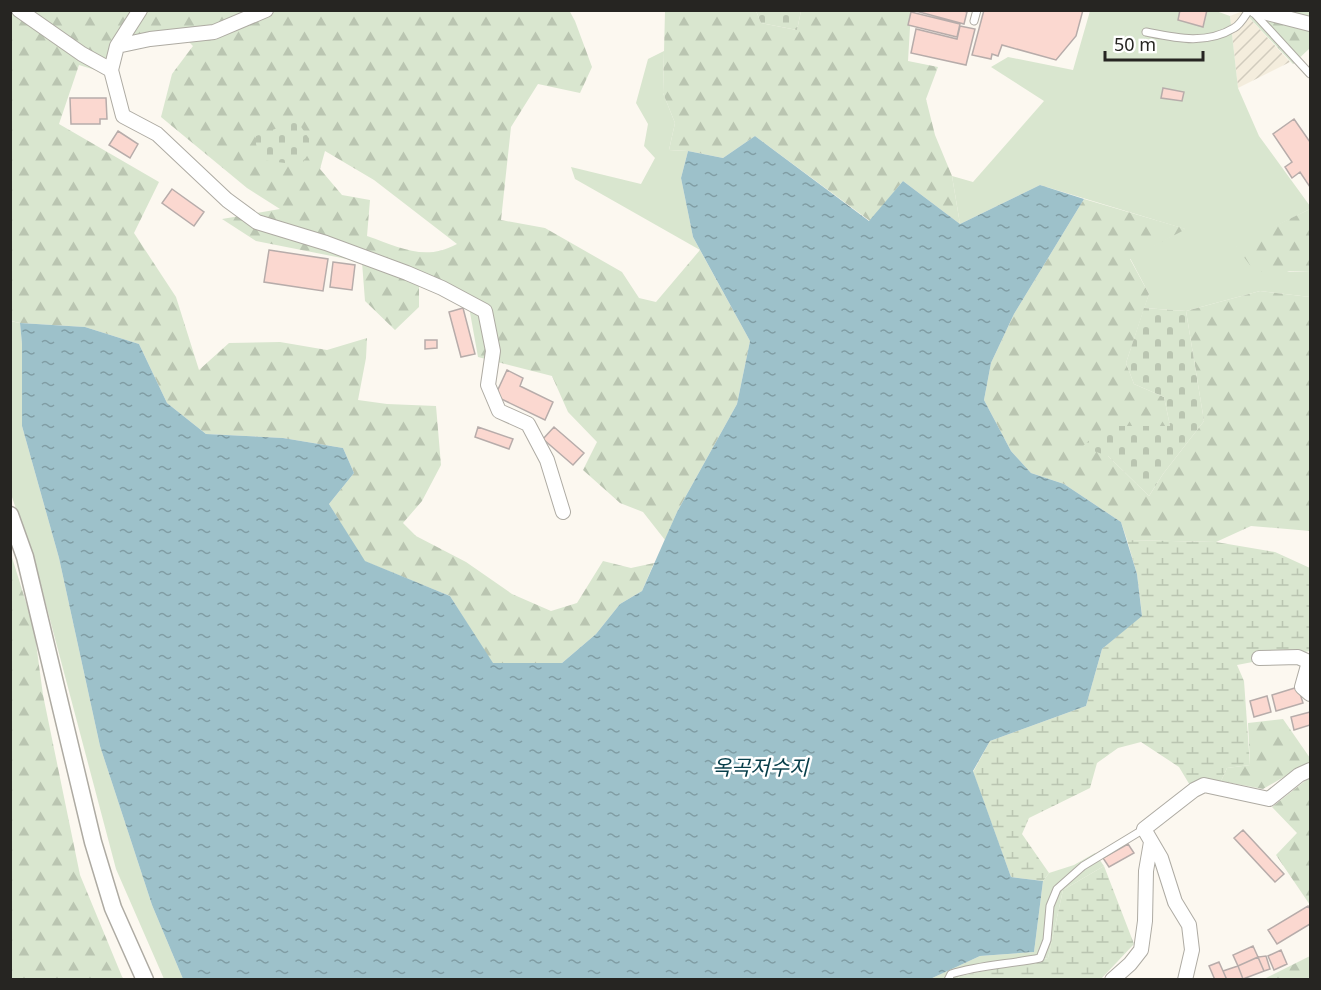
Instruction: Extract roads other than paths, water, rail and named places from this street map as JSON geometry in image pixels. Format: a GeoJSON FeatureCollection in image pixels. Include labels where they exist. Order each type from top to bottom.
{"type":"FeatureCollection","features":[{"type":"Feature","properties":{"kind":"street"},"geometry":{"type":"LineString","coordinates":[[18,10],[82,54],[111,70]]}},
{"type":"Feature","properties":{"kind":"street"},"geometry":{"type":"LineString","coordinates":[[140,10],[117,46],[111,70],[123,116],[157,134],[227,200],[257,222],[326,243],[407,273],[442,288],[485,311],[494,351],[488,385],[499,411],[528,424],[548,460],[563,512]]}},
{"type":"Feature","properties":{"kind":"street"},"geometry":{"type":"LineString","coordinates":[[117,46],[150,39],[214,32],[266,10]]}},
{"type":"Feature","properties":{"kind":"street"},"geometry":{"type":"LineString","coordinates":[[1252,10],[1311,24]]}},
{"type":"Feature","properties":{"kind":"street"},"geometry":{"type":"LineString","coordinates":[[10,515],[26,557],[93,842],[113,908],[145,980]]}},
{"type":"Feature","properties":{"kind":"street"},"geometry":{"type":"LineString","coordinates":[[1260,658],[1298,657],[1309,662],[1302,687],[1311,694]]}},
{"type":"Feature","properties":{"kind":"street"},"geometry":{"type":"LineString","coordinates":[[1112,980],[1130,964],[1141,950],[1145,921],[1147,836],[1194,790],[1204,785],[1269,799],[1299,775],[1311,770]]}},
{"type":"Feature","properties":{"kind":"street"},"geometry":{"type":"LineString","coordinates":[[1147,836],[1161,858],[1175,902],[1189,925],[1192,950],[1185,980]]}},
{"type":"Feature","properties":{"kind":"lane"},"geometry":{"type":"LineString","coordinates":[[974,21],[977,10]]}},
{"type":"Feature","properties":{"kind":"lane"},"geometry":{"type":"LineString","coordinates":[[1146,32],[1186,40],[1215,36],[1236,28],[1252,10],[1311,74]]}},
{"type":"Feature","properties":{"kind":"lane"},"geometry":{"type":"LineString","coordinates":[[948,980],[951,974],[971,968],[1000,966],[1040,958],[1047,939],[1050,906],[1057,890],[1083,866],[1147,836]]}},
{"type":"Feature","properties":{"kind":"water","name":"옥곡저수지"},"geometry":{"type":"Polygon","coordinates":[[[755,136],[869,221],[903,181],[960,224],[1040,185],[1084,199],[1014,314],[991,363],[984,400],[1011,451],[1031,473],[1064,484],[1121,522],[1137,574],[1142,616],[1102,649],[1086,706],[990,741],[973,771],[1011,877],[1043,881],[1034,952],[980,956],[928,980],[183,979],[152,905],[100,746],[59,558],[22,426],[20,323],[85,327],[139,344],[167,403],[206,434],[283,438],[343,448],[354,473],[329,504],[365,561],[450,596],[493,663],[562,663],[596,634],[620,604],[642,591],[677,512],[737,404],[750,341],[693,237],[681,178],[688,151],[723,158],[755,136]]]}}]}
